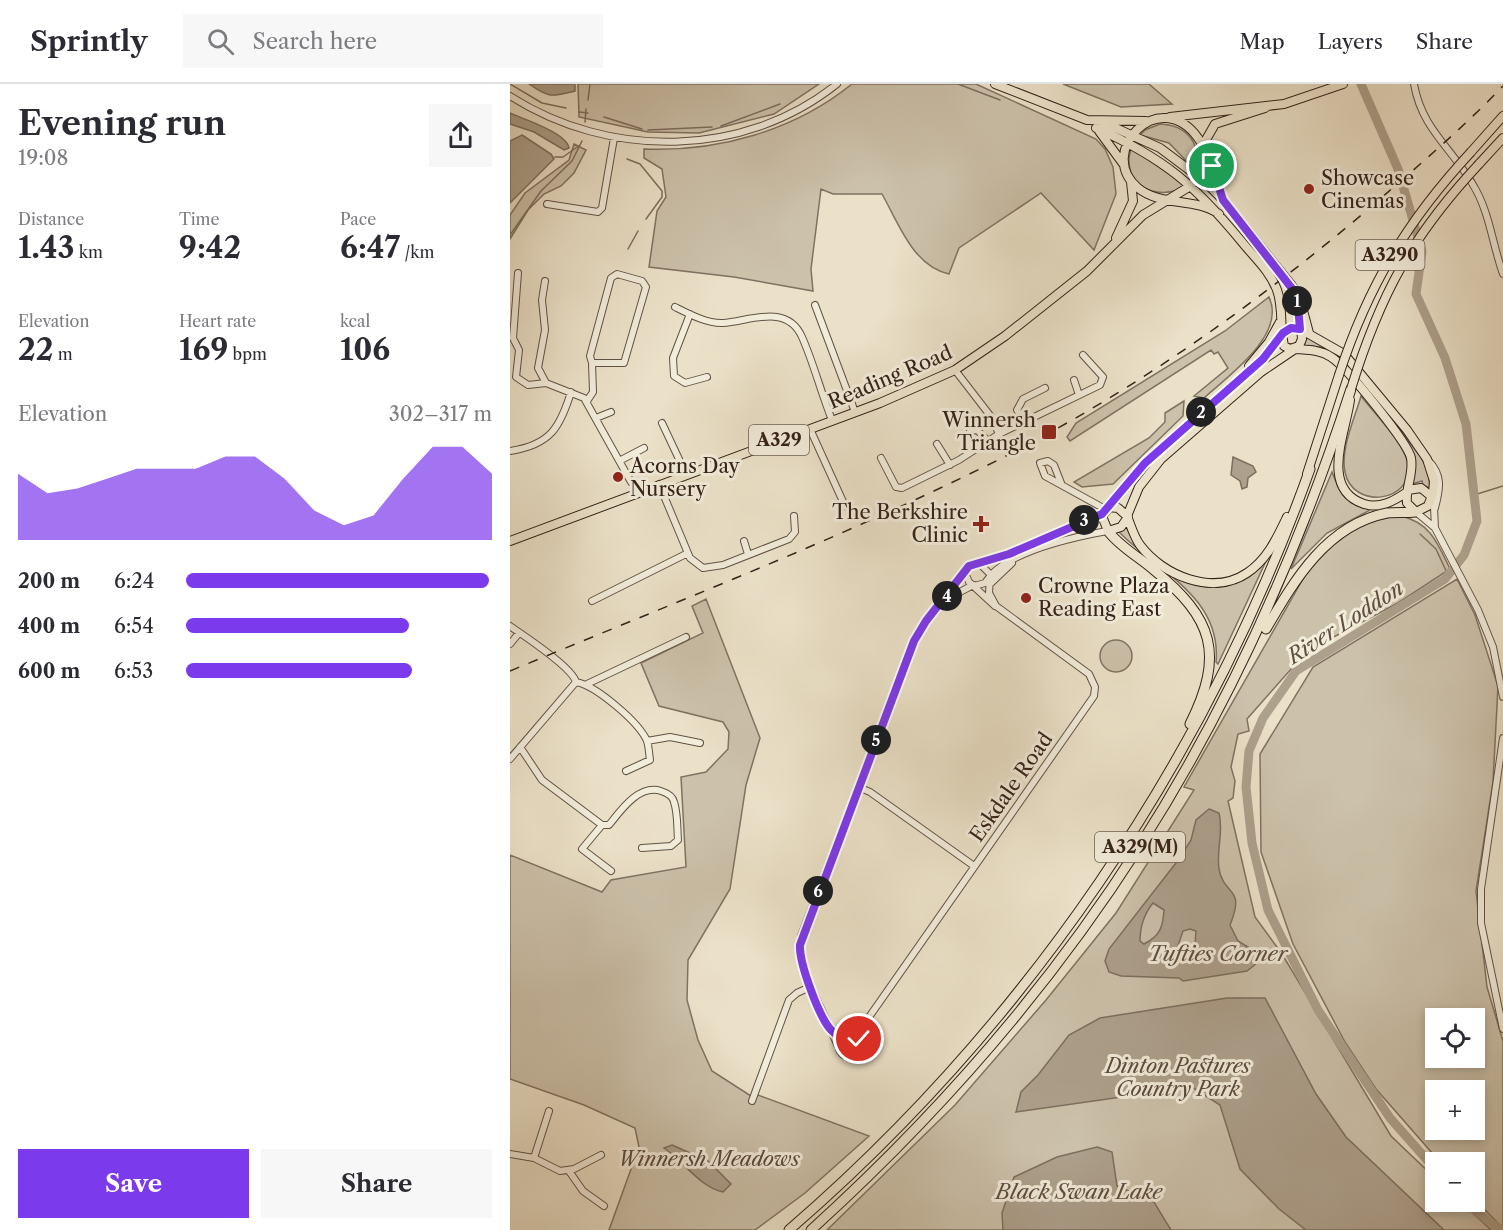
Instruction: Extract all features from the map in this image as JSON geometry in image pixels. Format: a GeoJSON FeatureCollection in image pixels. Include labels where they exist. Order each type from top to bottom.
{"type":"FeatureCollection","features":[{"type":"Feature","properties":{"kind":"highway","name":"A329(M)"},"geometry":{"type":"LineString","coordinates":[[1243,665],[1303,530],[1351,389]]}},
{"type":"Feature","properties":{"kind":"highway","name":"A329(M)"},"geometry":{"type":"LineString","coordinates":[[789,1230],[897,1129],[981,1036],[1077,916],[1153,799],[1191,735],[1239,641],[1274,561],[1310,469]]}},
{"type":"Feature","properties":{"kind":"highway","name":"A329(M)"},"geometry":{"type":"LineString","coordinates":[[811,1230],[944,1101],[1060,962],[1156,823],[1243,665],[1297,577],[1318,552],[1347,530],[1370,519],[1390,513],[1415,512]]}},
{"type":"Feature","properties":{"kind":"highway","name":"A329(M)"},"geometry":{"type":"LineString","coordinates":[[1108,531],[1170,583],[1191,605],[1204,625],[1211,648],[1209,673],[1201,699],[1153,799]]}},
{"type":"Feature","properties":{"kind":"main road"},"geometry":{"type":"LineString","coordinates":[[995,84],[1098,125],[1164,163],[1192,185],[1219,214],[1273,281],[1279,296],[1281,336],[1284,346],[1295,349],[1322,352],[1336,360],[1406,446],[1411,459],[1407,503],[1415,512],[1426,508],[1432,497],[1434,481],[1427,459],[1407,430],[1344,354],[1304,330],[1289,329],[1281,336],[1263,359],[1243,374],[1145,463],[1105,510],[1108,531],[1121,527],[1128,517],[1139,487],[1161,459],[1261,372],[1295,349],[1302,342],[1304,330],[1297,295],[1223,200],[1198,175],[1160,147],[1132,134],[1098,125]]}},
{"type":"Feature","properties":{"kind":"main road"},"geometry":{"type":"LineString","coordinates":[[1192,185],[1198,175],[1210,130],[1217,122],[1265,108],[1304,100],[1342,85]]}},
{"type":"Feature","properties":{"kind":"main road"},"geometry":{"type":"LineString","coordinates":[[1098,125],[1148,121],[1215,110],[1265,108]]}},
{"type":"Feature","properties":{"kind":"main road","name":"A3290"},"geometry":{"type":"LineString","coordinates":[[1128,517],[1142,547],[1170,569],[1199,582],[1227,583],[1246,574],[1269,552],[1310,469],[1339,375],[1364,307],[1393,250],[1426,203],[1503,116]]}},
{"type":"Feature","properties":{"kind":"main road"},"geometry":{"type":"LineString","coordinates":[[1166,118],[1176,120],[1190,129],[1205,149],[1223,200]]}},
{"type":"Feature","properties":{"kind":"main road"},"geometry":{"type":"LineString","coordinates":[[1124,165],[1128,142],[1132,134],[1148,121]]}},
{"type":"Feature","properties":{"kind":"main road"},"geometry":{"type":"LineString","coordinates":[[1098,125],[1124,165],[1131,181],[1149,195],[1200,204],[1219,214]]}},
{"type":"Feature","properties":{"kind":"main road","name":"A3290"},"geometry":{"type":"LineString","coordinates":[[1407,491],[1392,501],[1372,505],[1354,499],[1342,486],[1337,468],[1351,389],[1377,312],[1398,268],[1430,220],[1503,138]]}},
{"type":"Feature","properties":{"kind":"main road","name":"Reading Road"},"geometry":{"type":"LineString","coordinates":[[1115,239],[1133,201],[1131,181]]}},
{"type":"Feature","properties":{"kind":"main road","name":"Reading Road"},"geometry":{"type":"LineString","coordinates":[[510,541],[855,412],[955,370],[1004,337],[1056,296],[1092,266],[1115,239],[1143,215],[1192,185]]}},
{"type":"Feature","properties":{"kind":"main road"},"geometry":{"type":"LineString","coordinates":[[1243,374],[1269,342],[1281,320]]}},
{"type":"Feature","properties":{"kind":"main road"},"geometry":{"type":"LineString","coordinates":[[1407,491],[1421,488],[1432,497]]}},
{"type":"Feature","properties":{"kind":"main road"},"geometry":{"type":"LineString","coordinates":[[1105,510],[1118,508],[1128,517]]}},
{"type":"Feature","properties":{"kind":"street"},"geometry":{"type":"LineString","coordinates":[[510,96],[569,125],[614,138],[680,142],[731,135],[780,118],[813,101],[837,84]]}},
{"type":"Feature","properties":{"kind":"street"},"geometry":{"type":"LineString","coordinates":[[1414,84],[1422,116],[1455,156],[1476,190],[1503,272]]}},
{"type":"Feature","properties":{"kind":"street"},"geometry":{"type":"LineString","coordinates":[[547,204],[598,212],[602,208],[614,138]]}},
{"type":"Feature","properties":{"kind":"street"},"geometry":{"type":"LineString","coordinates":[[518,273],[513,338],[519,350],[516,377],[528,385],[546,383],[571,392],[587,401],[631,482]]}},
{"type":"Feature","properties":{"kind":"street"},"geometry":{"type":"LineString","coordinates":[[587,401],[593,392],[590,356],[611,278],[616,274],[642,281],[646,287],[624,363],[592,363]]}},
{"type":"Feature","properties":{"kind":"street"},"geometry":{"type":"LineString","coordinates":[[545,281],[542,300],[545,330],[538,368],[546,383]]}},
{"type":"Feature","properties":{"kind":"street"},"geometry":{"type":"LineString","coordinates":[[815,305],[829,348],[855,412]]}},
{"type":"Feature","properties":{"kind":"street"},"geometry":{"type":"LineString","coordinates":[[675,307],[690,314],[723,323],[769,315],[789,322],[802,337],[832,420]]}},
{"type":"Feature","properties":{"kind":"street"},"geometry":{"type":"LineString","coordinates":[[690,314],[673,358],[674,376],[685,384],[707,377]]}},
{"type":"Feature","properties":{"kind":"street"},"geometry":{"type":"LineString","coordinates":[[881,458],[896,487],[902,488],[950,465],[999,434],[1100,384],[1103,377],[1083,356]]}},
{"type":"Feature","properties":{"kind":"street"},"geometry":{"type":"LineString","coordinates":[[955,370],[992,418],[999,434]]}},
{"type":"Feature","properties":{"kind":"street"},"geometry":{"type":"LineString","coordinates":[[1074,380],[1079,395]]}},
{"type":"Feature","properties":{"kind":"street"},"geometry":{"type":"LineString","coordinates":[[1024,422],[1017,410],[1023,399],[1045,388]]}},
{"type":"Feature","properties":{"kind":"street"},"geometry":{"type":"LineString","coordinates":[[510,451],[544,440],[557,429],[571,392]]}},
{"type":"Feature","properties":{"kind":"street"},"geometry":{"type":"LineString","coordinates":[[596,418],[611,412]]}},
{"type":"Feature","properties":{"kind":"street"},"geometry":{"type":"LineString","coordinates":[[662,423],[686,474]]}},
{"type":"Feature","properties":{"kind":"street"},"geometry":{"type":"LineString","coordinates":[[810,429],[845,506]]}},
{"type":"Feature","properties":{"kind":"street"},"geometry":{"type":"LineString","coordinates":[[973,449],[967,439],[970,431],[977,430],[988,441]]}},
{"type":"Feature","properties":{"kind":"street"},"geometry":{"type":"LineString","coordinates":[[937,444],[950,465]]}},
{"type":"Feature","properties":{"kind":"street"},"geometry":{"type":"LineString","coordinates":[[621,460],[644,448]]}},
{"type":"Feature","properties":{"kind":"street"},"geometry":{"type":"LineString","coordinates":[[1427,459],[1435,467],[1439,480],[1435,528]]}},
{"type":"Feature","properties":{"kind":"street"},"geometry":{"type":"LineString","coordinates":[[1061,483],[1105,510]]}},
{"type":"Feature","properties":{"kind":"street"},"geometry":{"type":"LineString","coordinates":[[659,484],[688,553],[694,563],[710,569],[789,539],[795,532],[794,516]]}},
{"type":"Feature","properties":{"kind":"street"},"geometry":{"type":"LineString","coordinates":[[1432,497],[1435,508]]}},
{"type":"Feature","properties":{"kind":"street"},"geometry":{"type":"LineString","coordinates":[[860,1030],[855,1053],[848,1057],[840,1053],[800,962],[801,936],[918,633],[969,566],[1009,554],[1105,510]]}},
{"type":"Feature","properties":{"kind":"street"},"geometry":{"type":"LineString","coordinates":[[1415,512],[1435,528],[1470,592],[1493,647],[1503,697]]}},
{"type":"Feature","properties":{"kind":"street"},"geometry":{"type":"LineString","coordinates":[[945,600],[983,584],[1014,560],[1048,545],[1108,531]]}},
{"type":"Feature","properties":{"kind":"street"},"geometry":{"type":"LineString","coordinates":[[744,541],[748,554]]}},
{"type":"Feature","properties":{"kind":"street"},"geometry":{"type":"LineString","coordinates":[[592,601],[688,553]]}},
{"type":"Feature","properties":{"kind":"street"},"geometry":{"type":"LineString","coordinates":[[978,562],[991,578],[989,593],[996,606]]}},
{"type":"Feature","properties":{"kind":"street"},"geometry":{"type":"LineString","coordinates":[[965,573],[987,601],[996,606]]}},
{"type":"Feature","properties":{"kind":"street","name":"Eskdale Road"},"geometry":{"type":"LineString","coordinates":[[860,1030],[1093,700],[1095,691],[1089,674],[996,606]]}},
{"type":"Feature","properties":{"kind":"street"},"geometry":{"type":"LineString","coordinates":[[510,626],[568,671],[576,682],[587,684],[620,709],[635,725],[647,741],[650,760],[626,771]]}},
{"type":"Feature","properties":{"kind":"street"},"geometry":{"type":"LineString","coordinates":[[510,644],[519,633]]}},
{"type":"Feature","properties":{"kind":"street"},"geometry":{"type":"LineString","coordinates":[[587,684],[686,637]]}},
{"type":"Feature","properties":{"kind":"street"},"geometry":{"type":"LineString","coordinates":[[510,759],[576,682]]}},
{"type":"Feature","properties":{"kind":"street"},"geometry":{"type":"LineString","coordinates":[[647,741],[670,736],[700,744]]}},
{"type":"Feature","properties":{"kind":"street"},"geometry":{"type":"LineString","coordinates":[[1503,738],[1481,889],[1481,923],[1503,1029]]}},
{"type":"Feature","properties":{"kind":"street"},"geometry":{"type":"LineString","coordinates":[[520,747],[542,780],[602,825],[609,825],[628,802],[642,792],[656,789],[668,793],[674,801],[678,840],[671,846],[642,848]]}},
{"type":"Feature","properties":{"kind":"street"},"geometry":{"type":"LineString","coordinates":[[858,787],[870,792],[974,866]]}},
{"type":"Feature","properties":{"kind":"street"},"geometry":{"type":"LineString","coordinates":[[602,825],[582,849],[611,871]]}},
{"type":"Feature","properties":{"kind":"street"},"geometry":{"type":"LineString","coordinates":[[752,1101],[789,1000],[810,987]]}},
{"type":"Feature","properties":{"kind":"street"},"geometry":{"type":"LineString","coordinates":[[830,1030],[857,1045]]}},
{"type":"Feature","properties":{"kind":"street"},"geometry":{"type":"LineString","coordinates":[[838,1046],[860,1030]]}},
{"type":"Feature","properties":{"kind":"street"},"geometry":{"type":"LineString","coordinates":[[534,1158],[549,1111]]}},
{"type":"Feature","properties":{"kind":"street"},"geometry":{"type":"LineString","coordinates":[[510,1154],[534,1158],[553,1169],[569,1171],[601,1155]]}},
{"type":"Feature","properties":{"kind":"street"},"geometry":{"type":"LineString","coordinates":[[569,1171],[583,1191],[604,1206]]}},
{"type":"Feature","properties":{"kind":"green space"},"geometry":{"type":"Polygon","coordinates":[[[578,84],[819,84],[774,114],[699,133],[648,132],[579,117],[578,84]]]}},
{"type":"Feature","properties":{"kind":"green space"},"geometry":{"type":"Polygon","coordinates":[[[852,84],[976,84],[1096,139],[1105,149],[1113,167],[1116,194],[1094,250],[1041,193],[959,248],[949,274],[936,269],[916,253],[882,194],[833,194],[821,189],[811,269],[813,291],[734,277],[649,267],[657,211],[666,197],[662,169],[644,158],[644,149],[700,147],[754,135],[805,114],[852,84]]]}},
{"type":"Feature","properties":{"kind":"green space"},"geometry":{"type":"Polygon","coordinates":[[[1063,84],[1149,84],[1172,104],[1121,107],[1063,84]]]}},
{"type":"Feature","properties":{"kind":"green space"},"geometry":{"type":"Polygon","coordinates":[[[1160,124],[1178,128],[1191,138],[1197,153],[1196,171],[1169,143],[1140,135],[1145,130],[1160,124]]]}},
{"type":"Feature","properties":{"kind":"green space"},"geometry":{"type":"Polygon","coordinates":[[[574,144],[586,150],[574,173],[561,186],[544,194],[528,210],[510,239],[510,215],[525,193],[569,160],[574,144]]]}},
{"type":"Feature","properties":{"kind":"green space"},"geometry":{"type":"Polygon","coordinates":[[[1131,148],[1186,186],[1175,191],[1164,192],[1144,187],[1136,181],[1131,172],[1129,161],[1131,148]]]}},
{"type":"Feature","properties":{"kind":"green space"},"geometry":{"type":"Polygon","coordinates":[[[1269,297],[1272,311],[1270,326],[1263,340],[1240,366],[1204,398],[1194,396],[1228,368],[1218,352],[1214,354],[1211,350],[1070,441],[1067,437],[1076,423],[1225,331],[1269,297]]]}},
{"type":"Feature","properties":{"kind":"green space"},"geometry":{"type":"Polygon","coordinates":[[[1306,335],[1339,352],[1369,389],[1420,456],[1428,470],[1430,488],[1423,485],[1422,481],[1412,484],[1415,461],[1407,440],[1338,356],[1321,347],[1304,346],[1306,335]]]}},
{"type":"Feature","properties":{"kind":"green space"},"geometry":{"type":"Polygon","coordinates":[[[1361,396],[1395,438],[1408,464],[1407,477],[1402,487],[1393,494],[1381,497],[1359,492],[1350,484],[1345,472],[1346,444],[1361,396]]]}},
{"type":"Feature","properties":{"kind":"green space"},"geometry":{"type":"Polygon","coordinates":[[[1184,401],[1183,416],[1113,484],[1082,487],[1074,482],[1149,438],[1165,422],[1165,413],[1184,401]]]}},
{"type":"Feature","properties":{"kind":"green space"},"geometry":{"type":"Polygon","coordinates":[[[1332,472],[1338,487],[1350,502],[1372,509],[1327,533],[1291,569],[1332,472]]]}},
{"type":"Feature","properties":{"kind":"green space","name":"Dinton Pastures Country Park"},"geometry":{"type":"Polygon","coordinates":[[[1401,516],[1427,529],[1450,569],[1398,603],[1307,651],[1247,719],[1249,731],[1238,734],[1231,767],[1235,781],[1233,798],[1228,801],[1255,917],[1282,954],[1391,1136],[1425,1168],[1425,1212],[1472,1212],[1491,1230],[827,1230],[955,1105],[1046,1000],[1116,913],[1194,790],[1184,787],[1311,565],[1330,546],[1351,531],[1362,525],[1401,516]]]}},
{"type":"Feature","properties":{"kind":"green space"},"geometry":{"type":"Polygon","coordinates":[[[1126,527],[1137,543],[1147,551],[1185,579],[1203,586],[1214,587],[1234,583],[1252,573],[1267,559],[1218,664],[1215,639],[1209,620],[1198,603],[1184,587],[1119,532],[1126,527]]]}},
{"type":"Feature","properties":{"kind":"green space"},"geometry":{"type":"Polygon","coordinates":[[[1457,579],[1475,615],[1498,686],[1493,782],[1476,891],[1487,987],[1503,1041],[1503,1228],[1485,1210],[1485,1152],[1431,1152],[1376,1089],[1345,1042],[1293,944],[1261,852],[1260,754],[1313,667],[1457,579]]]}},
{"type":"Feature","properties":{"kind":"green space","name":"Winnersh Meadows"},"geometry":{"type":"Polygon","coordinates":[[[706,599],[760,738],[746,785],[730,889],[688,960],[687,1000],[698,1040],[712,1071],[751,1096],[752,1101],[758,1095],[869,1136],[805,1193],[755,1230],[609,1230],[639,1147],[635,1128],[584,1105],[510,1079],[510,855],[602,892],[611,880],[686,867],[681,777],[706,772],[728,749],[729,732],[723,722],[659,706],[641,663],[703,633],[692,606],[706,599]]]}},
{"type":"Feature","properties":{"kind":"green space"},"geometry":{"type":"Polygon","coordinates":[[[1116,640],[1127,645],[1132,656],[1127,667],[1116,672],[1105,667],[1100,656],[1105,645],[1116,640]]]}},
{"type":"Feature","properties":{"kind":"water"},"geometry":{"type":"Polygon","coordinates":[[[529,84],[575,84],[575,91],[550,95],[529,84]]]}},
{"type":"Feature","properties":{"kind":"water"},"geometry":{"type":"Polygon","coordinates":[[[510,113],[553,132],[566,142],[569,148],[564,150],[534,132],[510,124],[510,113]]]}},
{"type":"Feature","properties":{"kind":"water"},"geometry":{"type":"Polygon","coordinates":[[[522,135],[551,154],[554,159],[510,203],[510,141],[522,135]]]}},
{"type":"Feature","properties":{"kind":"water"},"geometry":{"type":"Polygon","coordinates":[[[1233,457],[1253,466],[1256,472],[1248,478],[1247,487],[1242,489],[1240,481],[1231,475],[1233,457]]]}},
{"type":"Feature","properties":{"kind":"water","name":"Tufties Corner"},"geometry":{"type":"Polygon","coordinates":[[[1209,809],[1219,813],[1221,827],[1219,869],[1236,904],[1230,925],[1238,941],[1256,952],[1257,963],[1247,971],[1183,981],[1179,978],[1121,976],[1109,972],[1105,961],[1109,949],[1179,859],[1191,840],[1196,820],[1209,809]],[[1153,903],[1142,926],[1140,941],[1144,944],[1157,934],[1163,921],[1164,910],[1153,903]],[[1190,929],[1183,931],[1175,954],[1183,963],[1190,960],[1195,946],[1196,931],[1190,929]]]}},
{"type":"Feature","properties":{"kind":"water"},"geometry":{"type":"Polygon","coordinates":[[[1227,998],[1265,998],[1316,1094],[1346,1137],[1444,1230],[1306,1230],[1279,1209],[1240,1169],[1220,1105],[1192,1087],[1016,1112],[1021,1092],[1038,1075],[1069,1035],[1100,1018],[1227,998]]]}},
{"type":"Feature","properties":{"kind":"water"},"geometry":{"type":"Polygon","coordinates":[[[672,1145],[708,1161],[731,1184],[723,1192],[707,1185],[664,1148],[672,1145]]]}},
{"type":"Feature","properties":{"kind":"water","name":"Black Swan Lake"},"geometry":{"type":"Polygon","coordinates":[[[1097,1147],[1112,1152],[1117,1186],[1154,1202],[1171,1230],[1003,1230],[1002,1213],[1014,1177],[1057,1157],[1097,1147]]]}},
{"type":"Feature","properties":{"kind":"waterway"},"geometry":{"type":"LineString","coordinates":[[510,84],[542,103],[566,108]]}},
{"type":"Feature","properties":{"kind":"waterway"},"geometry":{"type":"LineString","coordinates":[[588,100],[590,84]]}},
{"type":"Feature","properties":{"kind":"waterway"},"geometry":{"type":"LineString","coordinates":[[958,84],[1000,100]]}},
{"type":"Feature","properties":{"kind":"waterway","name":"River Loddon"},"geometry":{"type":"LineString","coordinates":[[1361,84],[1398,169],[1422,251],[1416,294],[1445,358],[1466,424],[1477,521],[1464,555],[1445,579],[1296,671],[1263,718],[1249,751],[1246,787],[1252,843],[1268,910],[1318,1010],[1390,1118],[1425,1158]]}},
{"type":"Feature","properties":{"kind":"waterway"},"geometry":{"type":"LineString","coordinates":[[721,126],[780,104]]}},
{"type":"Feature","properties":{"kind":"waterway"},"geometry":{"type":"LineString","coordinates":[[585,122],[586,109]]}},
{"type":"Feature","properties":{"kind":"waterway"},"geometry":{"type":"LineString","coordinates":[[579,112],[588,113]]}},
{"type":"Feature","properties":{"kind":"waterway"},"geometry":{"type":"LineString","coordinates":[[604,117],[642,129]]}},
{"type":"Feature","properties":{"kind":"waterway"},"geometry":{"type":"LineString","coordinates":[[648,130],[712,127]]}},
{"type":"Feature","properties":{"kind":"waterway"},"geometry":{"type":"LineString","coordinates":[[510,235],[541,191],[572,161],[582,141]]}},
{"type":"Feature","properties":{"kind":"waterway"},"geometry":{"type":"LineString","coordinates":[[555,157],[563,157],[580,145]]}},
{"type":"Feature","properties":{"kind":"waterway"},"geometry":{"type":"LineString","coordinates":[[627,159],[640,164],[662,191],[662,197],[646,219]]}},
{"type":"Feature","properties":{"kind":"waterway"},"geometry":{"type":"LineString","coordinates":[[628,249],[638,231]]}},
{"type":"Feature","properties":{"kind":"waterway"},"geometry":{"type":"LineString","coordinates":[[1474,495],[1503,486]]}},
{"type":"Feature","properties":{"kind":"waterway"},"geometry":{"type":"LineString","coordinates":[[1420,534],[1436,549],[1448,575]]}},
{"type":"Feature","properties":{"kind":"waterway","name":"River Loddon"},"geometry":{"type":"LineString","coordinates":[[1478,1212],[1500,1230]]}},
{"type":"Feature","properties":{"kind":"railway"},"geometry":{"type":"LineString","coordinates":[[510,671],[878,517],[998,460],[1096,406],[1189,346],[1279,281],[1365,212],[1470,119],[1503,86]]}},
{"type":"Feature","properties":{"kind":"place","name":"Showcase Cinemas"},"geometry":{"type":"Point","coordinates":[1309,189]}},
{"type":"Feature","properties":{"kind":"place","name":"Winnersh Triangle"},"geometry":{"type":"Point","coordinates":[1049,432]}},
{"type":"Feature","properties":{"kind":"place","name":"Acorns Day Nursery"},"geometry":{"type":"Point","coordinates":[618,477]}},
{"type":"Feature","properties":{"kind":"place","name":"The Berkshire Clinic"},"geometry":{"type":"Point","coordinates":[981,524]}},
{"type":"Feature","properties":{"kind":"place","name":"Crowne Plaza Reading East"},"geometry":{"type":"Point","coordinates":[1026,598]}},
{"type":"Feature","properties":{"kind":"route"},"geometry":{"type":"LineString","coordinates":[[859,1039],[857,1045],[852,1039],[844,1039],[830,1030],[800,962],[801,936],[918,633],[966,569],[975,562],[1009,554],[1102,514],[1145,463],[1186,424],[1263,359],[1283,333],[1291,328],[1300,329],[1297,295],[1223,200],[1212,166]]}}]}
